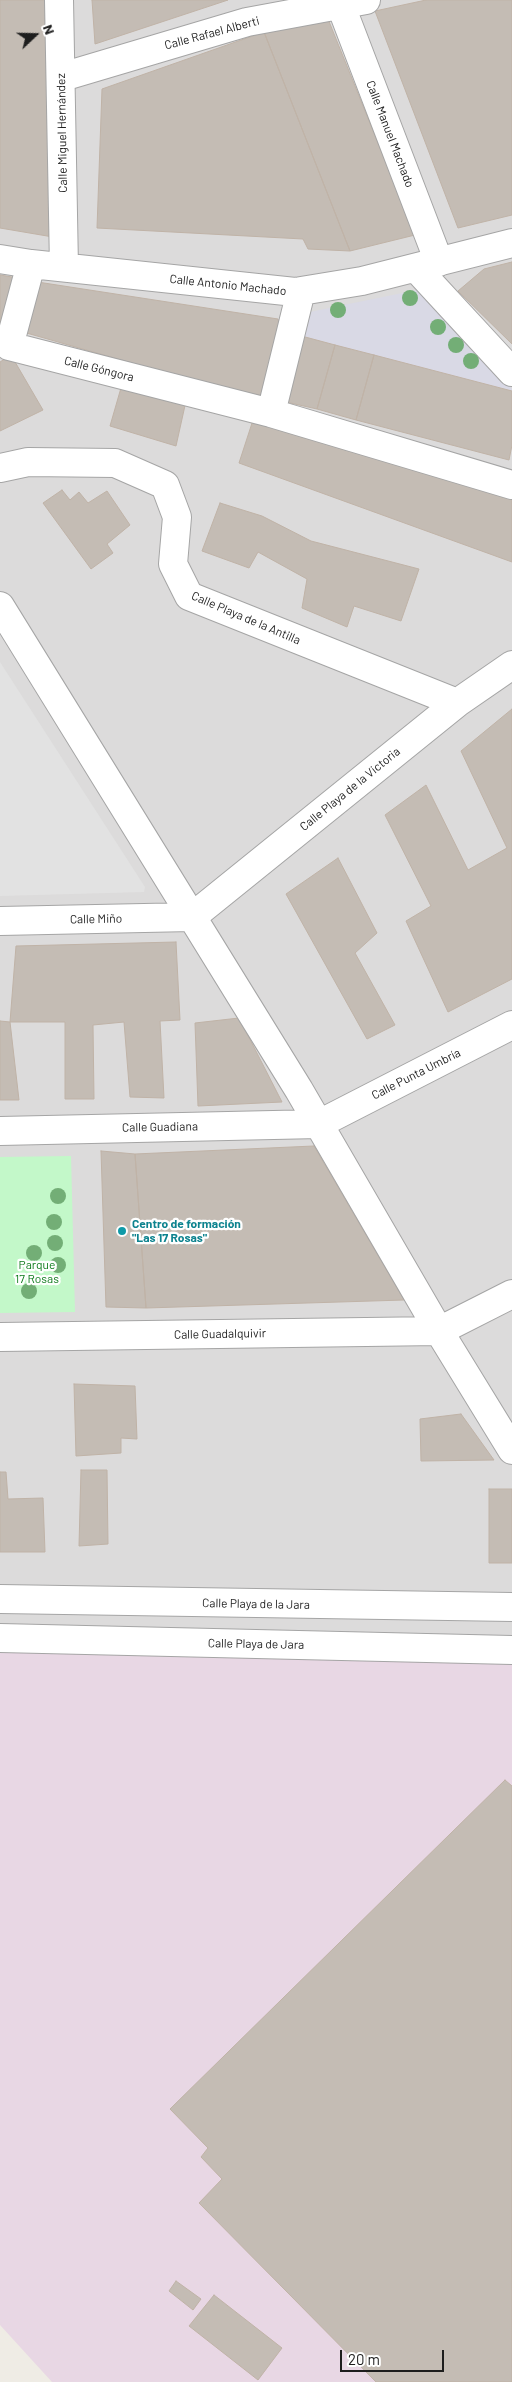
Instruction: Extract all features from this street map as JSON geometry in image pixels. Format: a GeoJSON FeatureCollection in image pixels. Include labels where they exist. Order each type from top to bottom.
{"type":"FeatureCollection","features":[{"type":"Feature","properties":{"kind":"street","name":"Calle Miguel Hernández"},"geometry":{"type":"LineString","coordinates":[[59,0],[62,77],[64,267]]}},
{"type":"Feature","properties":{"kind":"street","name":"Calle Rafael Alberti"},"geometry":{"type":"LineString","coordinates":[[62,77],[247,22],[354,3]]}},
{"type":"Feature","properties":{"kind":"street","name":"Calle Manuel Machado"},"geometry":{"type":"LineString","coordinates":[[354,3],[427,265]]}},
{"type":"Feature","properties":{"kind":"street","name":"Calle Antonio Machado"},"geometry":{"type":"LineString","coordinates":[[0,259],[31,264],[301,291],[362,281],[512,243]]}},
{"type":"Feature","properties":{"kind":"street","name":"Calle Góngora"},"geometry":{"type":"LineString","coordinates":[[31,264],[9,346],[270,413],[512,485]]}},
{"type":"Feature","properties":{"kind":"street"},"geometry":{"type":"LineString","coordinates":[[427,265],[512,372]]}},
{"type":"Feature","properties":{"kind":"street"},"geometry":{"type":"LineString","coordinates":[[270,413],[301,291]]}},
{"type":"Feature","properties":{"kind":"street","name":"Calle Playa de la Antilla"},"geometry":{"type":"LineString","coordinates":[[0,468],[28,462],[115,463],[165,485],[178,517],[173,564],[189,596],[457,703]]}},
{"type":"Feature","properties":{"kind":"street"},"geometry":{"type":"LineString","coordinates":[[0,606],[319,1124],[439,1331],[512,1450]]}},
{"type":"Feature","properties":{"kind":"street","name":"Calle Playa de la Victoria"},"geometry":{"type":"LineString","coordinates":[[192,917],[457,703],[512,665]]}},
{"type":"Feature","properties":{"kind":"street","name":"Calle Miño"},"geometry":{"type":"LineString","coordinates":[[0,921],[192,917]]}},
{"type":"Feature","properties":{"kind":"street","name":"Calle Punta Umbría"},"geometry":{"type":"LineString","coordinates":[[319,1124],[512,1025]]}},
{"type":"Feature","properties":{"kind":"street","name":"Calle Guadiana"},"geometry":{"type":"LineString","coordinates":[[0,1131],[319,1124]]}},
{"type":"Feature","properties":{"kind":"street"},"geometry":{"type":"LineString","coordinates":[[439,1331],[512,1294]]}},
{"type":"Feature","properties":{"kind":"street","name":"Calle Guadalquivir"},"geometry":{"type":"LineString","coordinates":[[0,1338],[439,1331]]}},
{"type":"Feature","properties":{"kind":"street","name":"Calle Playa de la Jara"},"geometry":{"type":"LineString","coordinates":[[0,1599],[512,1607]]}},
{"type":"Feature","properties":{"kind":"street","name":"Calle Playa de Jara"},"geometry":{"type":"LineString","coordinates":[[0,1638],[512,1650]]}},
{"type":"Feature","properties":{"kind":"shaded area"},"geometry":{"type":"Polygon","coordinates":[[[0,0],[512,0],[512,2103],[0,1970],[0,0]]]}},
{"type":"Feature","properties":{"kind":"shaded area"},"geometry":{"type":"Polygon","coordinates":[[[422,289],[512,391],[294,334],[295,315],[422,289]]]}},
{"type":"Feature","properties":{"kind":"shaded area"},"geometry":{"type":"Polygon","coordinates":[[[0,662],[145,887],[144,892],[0,896],[0,662]]]}},
{"type":"Feature","properties":{"kind":"shaded area"},"geometry":{"type":"Polygon","coordinates":[[[0,1651],[512,1661],[512,2382],[52,2382],[0,2325],[0,1651]]]}},
{"type":"Feature","properties":{"kind":"green space","name":"Parque 17 Rosas"},"geometry":{"type":"Polygon","coordinates":[[[71,1156],[75,1312],[0,1313],[0,1157],[71,1156]]]}},
{"type":"Feature","properties":{"kind":"building"},"geometry":{"type":"Polygon","coordinates":[[[0,0],[49,0],[53,237],[0,228],[0,0]]]}},
{"type":"Feature","properties":{"kind":"building"},"geometry":{"type":"Polygon","coordinates":[[[92,0],[228,0],[95,44],[92,0]]]}},
{"type":"Feature","properties":{"kind":"building"},"geometry":{"type":"Polygon","coordinates":[[[426,0],[512,0],[512,215],[458,228],[375,11],[426,0]]]}},
{"type":"Feature","properties":{"kind":"building"},"geometry":{"type":"Polygon","coordinates":[[[328,19],[415,235],[350,251],[264,32],[328,19]]]}},
{"type":"Feature","properties":{"kind":"building"},"geometry":{"type":"Polygon","coordinates":[[[264,32],[350,251],[308,249],[303,239],[97,228],[102,89],[264,32]]]}},
{"type":"Feature","properties":{"kind":"building"},"geometry":{"type":"Polygon","coordinates":[[[512,262],[512,344],[458,291],[484,269],[512,262]]]}},
{"type":"Feature","properties":{"kind":"building"},"geometry":{"type":"Polygon","coordinates":[[[0,275],[24,279],[0,339],[0,275]]]}},
{"type":"Feature","properties":{"kind":"building"},"geometry":{"type":"Polygon","coordinates":[[[31,281],[278,319],[272,403],[16,330],[31,281]]]}},
{"type":"Feature","properties":{"kind":"building"},"geometry":{"type":"Polygon","coordinates":[[[294,334],[335,345],[317,409],[277,400],[294,334]]]}},
{"type":"Feature","properties":{"kind":"building"},"geometry":{"type":"Polygon","coordinates":[[[335,345],[374,355],[356,420],[317,409],[335,345]]]}},
{"type":"Feature","properties":{"kind":"building"},"geometry":{"type":"Polygon","coordinates":[[[11,355],[43,410],[0,431],[0,362],[11,355]]]}},
{"type":"Feature","properties":{"kind":"building"},"geometry":{"type":"Polygon","coordinates":[[[374,355],[512,391],[512,445],[509,460],[356,420],[374,355]]]}},
{"type":"Feature","properties":{"kind":"building"},"geometry":{"type":"Polygon","coordinates":[[[123,381],[186,401],[176,446],[110,426],[123,381]]]}},
{"type":"Feature","properties":{"kind":"building"},"geometry":{"type":"Polygon","coordinates":[[[255,414],[512,490],[512,562],[239,463],[255,414]]]}},
{"type":"Feature","properties":{"kind":"building"},"geometry":{"type":"Polygon","coordinates":[[[62,490],[70,500],[79,492],[88,503],[107,491],[130,525],[107,544],[113,553],[91,569],[43,503],[62,490]]]}},
{"type":"Feature","properties":{"kind":"building"},"geometry":{"type":"Polygon","coordinates":[[[220,503],[262,516],[311,541],[419,569],[401,621],[354,606],[347,627],[302,608],[307,579],[258,552],[249,568],[202,551],[220,503]]]}},
{"type":"Feature","properties":{"kind":"building"},"geometry":{"type":"Polygon","coordinates":[[[512,709],[512,979],[448,1012],[406,921],[431,906],[385,815],[426,785],[468,870],[507,848],[461,751],[512,709]]]}},
{"type":"Feature","properties":{"kind":"building"},"geometry":{"type":"Polygon","coordinates":[[[338,858],[377,933],[355,953],[395,1025],[367,1039],[286,894],[338,858]]]}},
{"type":"Feature","properties":{"kind":"building"},"geometry":{"type":"Polygon","coordinates":[[[176,942],[180,1020],[160,1021],[164,1098],[130,1097],[124,1022],[93,1025],[94,1099],[65,1099],[65,1022],[10,1022],[16,946],[176,942]]]}},
{"type":"Feature","properties":{"kind":"building"},"geometry":{"type":"Polygon","coordinates":[[[239,1018],[282,1102],[198,1106],[195,1023],[239,1018]]]}},
{"type":"Feature","properties":{"kind":"building"},"geometry":{"type":"Polygon","coordinates":[[[0,1021],[10,1022],[19,1100],[0,1100],[0,1021]]]}},
{"type":"Feature","properties":{"kind":"building"},"geometry":{"type":"Polygon","coordinates":[[[314,1146],[404,1300],[146,1308],[135,1154],[314,1146]]]}},
{"type":"Feature","properties":{"kind":"building","name":"Centro de formación \"Las 17 Rosas\""},"geometry":{"type":"Polygon","coordinates":[[[101,1151],[135,1154],[146,1308],[106,1307],[101,1151]]]}},
{"type":"Feature","properties":{"kind":"building"},"geometry":{"type":"Polygon","coordinates":[[[74,1384],[135,1386],[137,1439],[121,1438],[121,1453],[76,1456],[74,1384]]]}},
{"type":"Feature","properties":{"kind":"building"},"geometry":{"type":"Polygon","coordinates":[[[461,1414],[494,1460],[421,1461],[420,1419],[461,1414]]]}},
{"type":"Feature","properties":{"kind":"building"},"geometry":{"type":"Polygon","coordinates":[[[81,1470],[107,1470],[108,1544],[79,1546],[81,1470]]]}},
{"type":"Feature","properties":{"kind":"building"},"geometry":{"type":"Polygon","coordinates":[[[0,1472],[6,1472],[8,1499],[43,1498],[45,1552],[0,1552],[0,1472]]]}},
{"type":"Feature","properties":{"kind":"building"},"geometry":{"type":"Polygon","coordinates":[[[489,1489],[512,1489],[512,1563],[489,1563],[489,1489]]]}},
{"type":"Feature","properties":{"kind":"building"},"geometry":{"type":"Polygon","coordinates":[[[505,1780],[512,1786],[512,2382],[376,2382],[199,2203],[222,2179],[201,2157],[208,2148],[170,2109],[505,1780]]]}},
{"type":"Feature","properties":{"kind":"building"},"geometry":{"type":"Polygon","coordinates":[[[176,2281],[201,2299],[193,2310],[169,2291],[176,2281]]]}},
{"type":"Feature","properties":{"kind":"building"},"geometry":{"type":"Polygon","coordinates":[[[214,2295],[282,2348],[258,2380],[189,2326],[214,2295]]]}},
{"type":"Feature","properties":{"kind":"place","name":"Centro de formación \"Las 17 Rosas\""},"geometry":{"type":"Point","coordinates":[122,1231]}}]}
